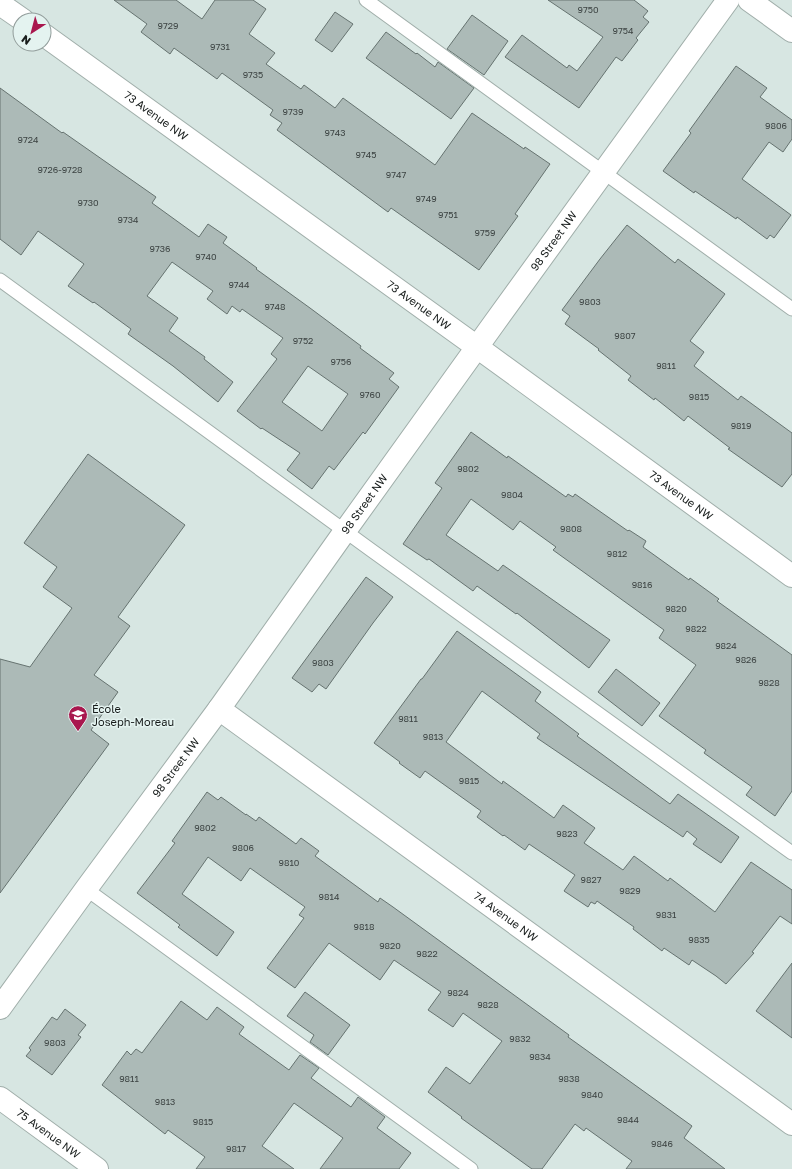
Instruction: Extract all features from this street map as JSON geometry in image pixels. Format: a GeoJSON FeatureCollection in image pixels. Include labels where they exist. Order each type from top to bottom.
{"type":"FeatureCollection","features":[{"type":"Feature","properties":{"kind":"street","name":"98 Street NW"},"geometry":{"type":"LineString","coordinates":[[0,1008],[219,709],[477,347],[728,0]]}},
{"type":"Feature","properties":{"kind":"street"},"geometry":{"type":"LineString","coordinates":[[749,0],[792,31]]}},
{"type":"Feature","properties":{"kind":"street"},"geometry":{"type":"LineString","coordinates":[[0,4],[12,12]]}},
{"type":"Feature","properties":{"kind":"street","name":"73 Avenue NW"},"geometry":{"type":"LineString","coordinates":[[52,41],[792,576]]}},
{"type":"Feature","properties":{"kind":"street","name":"74 Avenue NW"},"geometry":{"type":"LineString","coordinates":[[219,709],[792,1124]]}},
{"type":"Feature","properties":{"kind":"street","name":"75 Avenue NW"},"geometry":{"type":"LineString","coordinates":[[0,1098],[97,1169]]}},
{"type":"Feature","properties":{"kind":"lane"},"geometry":{"type":"LineString","coordinates":[[366,0],[792,309]]}},
{"type":"Feature","properties":{"kind":"lane"},"geometry":{"type":"LineString","coordinates":[[0,280],[792,853]]}},
{"type":"Feature","properties":{"kind":"lane"},"geometry":{"type":"LineString","coordinates":[[86,890],[471,1169]]}},
{"type":"Feature","properties":{"kind":"building"},"geometry":{"type":"Polygon","coordinates":[[[114,0],[176,0],[202,19],[215,0],[253,0],[266,9],[249,34],[275,53],[266,64],[301,89],[304,85],[335,108],[343,98],[435,165],[472,113],[524,149],[525,147],[550,164],[515,214],[518,216],[479,270],[391,208],[388,212],[277,130],[282,123],[270,115],[273,110],[222,73],[217,79],[174,48],[170,54],[141,32],[147,24],[114,0]]]}},
{"type":"Feature","properties":{"kind":"building"},"geometry":{"type":"Polygon","coordinates":[[[548,0],[634,0],[648,11],[643,17],[649,22],[636,38],[638,40],[622,61],[616,57],[579,108],[505,57],[522,35],[567,68],[569,65],[577,71],[603,37],[548,0]]]}},
{"type":"Feature","properties":{"kind":"building"},"geometry":{"type":"Polygon","coordinates":[[[335,12],[353,24],[332,52],[315,40],[335,12]]]}},
{"type":"Feature","properties":{"kind":"building"},"geometry":{"type":"Polygon","coordinates":[[[472,15],[508,41],[484,75],[447,49],[472,15]]]}},
{"type":"Feature","properties":{"kind":"building"},"geometry":{"type":"Polygon","coordinates":[[[386,32],[435,67],[438,62],[474,88],[451,119],[366,58],[386,32]]]}},
{"type":"Feature","properties":{"kind":"building"},"geometry":{"type":"Polygon","coordinates":[[[736,66],[767,88],[760,97],[792,120],[792,139],[783,152],[769,142],[742,179],[791,215],[774,238],[770,235],[767,239],[737,217],[736,219],[695,191],[694,193],[663,171],[691,133],[689,131],[736,66]]]}},
{"type":"Feature","properties":{"kind":"building"},"geometry":{"type":"Polygon","coordinates":[[[0,88],[62,133],[63,132],[156,197],[152,203],[199,237],[208,224],[227,237],[223,243],[361,346],[360,348],[394,373],[389,379],[399,387],[365,434],[363,432],[334,470],[329,466],[312,489],[287,470],[300,453],[262,428],[261,429],[237,411],[277,359],[271,354],[283,338],[242,309],[240,312],[232,306],[227,314],[207,299],[213,291],[172,262],[147,296],[178,318],[169,331],[205,357],[204,359],[233,382],[218,402],[173,366],[128,334],[131,329],[94,302],[93,303],[68,286],[84,264],[38,231],[21,255],[0,239],[0,88]],[[308,366],[282,402],[322,431],[348,394],[308,366]]]}},
{"type":"Feature","properties":{"kind":"building"},"geometry":{"type":"Polygon","coordinates":[[[627,225],[675,263],[678,259],[725,294],[690,341],[704,352],[694,366],[738,400],[741,396],[792,433],[792,474],[782,487],[728,449],[730,448],[688,416],[684,421],[655,398],[654,400],[628,380],[631,376],[598,350],[599,349],[565,324],[570,316],[562,310],[627,225]]]}},
{"type":"Feature","properties":{"kind":"building"},"geometry":{"type":"Polygon","coordinates":[[[471,432],[566,497],[568,494],[573,497],[575,494],[628,531],[629,530],[646,541],[643,547],[689,580],[690,578],[719,599],[717,601],[792,655],[792,791],[775,816],[746,795],[752,787],[704,753],[706,750],[659,716],[696,665],[659,638],[664,630],[553,550],[556,547],[520,521],[513,530],[471,499],[446,535],[498,571],[503,565],[610,640],[589,668],[517,613],[516,614],[477,586],[473,591],[429,559],[427,560],[403,544],[442,488],[435,483],[471,432]]]}},
{"type":"Feature","properties":{"kind":"building"},"geometry":{"type":"Polygon","coordinates":[[[88,454],[185,525],[118,617],[130,626],[94,675],[118,692],[91,730],[109,744],[0,893],[0,659],[30,667],[72,608],[43,587],[57,567],[24,543],[88,454]]]}},
{"type":"Feature","properties":{"kind":"building"},"geometry":{"type":"Polygon","coordinates":[[[366,577],[393,597],[326,689],[319,684],[312,692],[292,678],[366,577]]]}},
{"type":"Feature","properties":{"kind":"building"},"geometry":{"type":"Polygon","coordinates":[[[457,631],[541,692],[535,701],[579,734],[577,736],[670,804],[678,794],[739,837],[721,863],[693,844],[697,839],[687,831],[683,837],[537,738],[540,734],[482,691],[446,742],[502,784],[503,781],[554,818],[563,805],[595,828],[584,843],[623,870],[634,856],[668,881],[670,878],[715,912],[751,862],[792,890],[792,924],[780,916],[752,952],[754,953],[726,984],[692,960],[689,965],[664,948],[662,951],[633,929],[634,927],[597,901],[595,904],[591,902],[588,907],[564,891],[575,875],[529,844],[525,850],[504,835],[503,836],[477,817],[481,811],[425,771],[420,778],[374,743],[457,631]]]}},
{"type":"Feature","properties":{"kind":"building"},"geometry":{"type":"Polygon","coordinates":[[[616,669],[660,703],[642,726],[598,692],[616,669]]]}},
{"type":"Feature","properties":{"kind":"building"},"geometry":{"type":"Polygon","coordinates":[[[207,792],[218,800],[221,797],[256,821],[259,817],[296,844],[301,838],[319,851],[315,856],[378,902],[380,898],[393,907],[569,1035],[568,1037],[692,1126],[684,1138],[725,1169],[626,1169],[632,1161],[586,1128],[584,1131],[575,1124],[542,1169],[532,1169],[461,1118],[462,1117],[428,1092],[446,1067],[470,1084],[502,1041],[463,1013],[453,1027],[428,1010],[441,992],[394,960],[380,980],[329,943],[295,988],[267,968],[304,918],[299,915],[305,907],[250,868],[241,881],[208,857],[182,894],[234,932],[217,956],[178,927],[180,925],[137,893],[175,843],[172,841],[207,792]]]}},
{"type":"Feature","properties":{"kind":"building"},"geometry":{"type":"Polygon","coordinates":[[[792,963],[792,1038],[756,1011],[792,963]]]}},
{"type":"Feature","properties":{"kind":"building"},"geometry":{"type":"Polygon","coordinates":[[[305,992],[350,1025],[328,1055],[310,1042],[314,1035],[287,1016],[305,992]]]}},
{"type":"Feature","properties":{"kind":"building"},"geometry":{"type":"Polygon","coordinates":[[[181,1001],[207,1020],[217,1007],[244,1027],[239,1034],[289,1070],[300,1055],[319,1068],[311,1078],[351,1107],[358,1097],[385,1117],[377,1128],[411,1153],[399,1169],[320,1169],[343,1138],[294,1103],[262,1146],[294,1169],[196,1169],[205,1157],[168,1130],[165,1134],[102,1085],[127,1051],[131,1055],[136,1049],[142,1053],[181,1001]]]}},
{"type":"Feature","properties":{"kind":"building"},"geometry":{"type":"Polygon","coordinates":[[[65,1009],[86,1025],[78,1035],[81,1037],[52,1075],[26,1056],[31,1050],[29,1048],[52,1017],[57,1020],[65,1009]]]}},
{"type":"Feature","properties":{"kind":"place","name":"École Joseph-Moreau"},"geometry":{"type":"Point","coordinates":[78,732]}}]}
